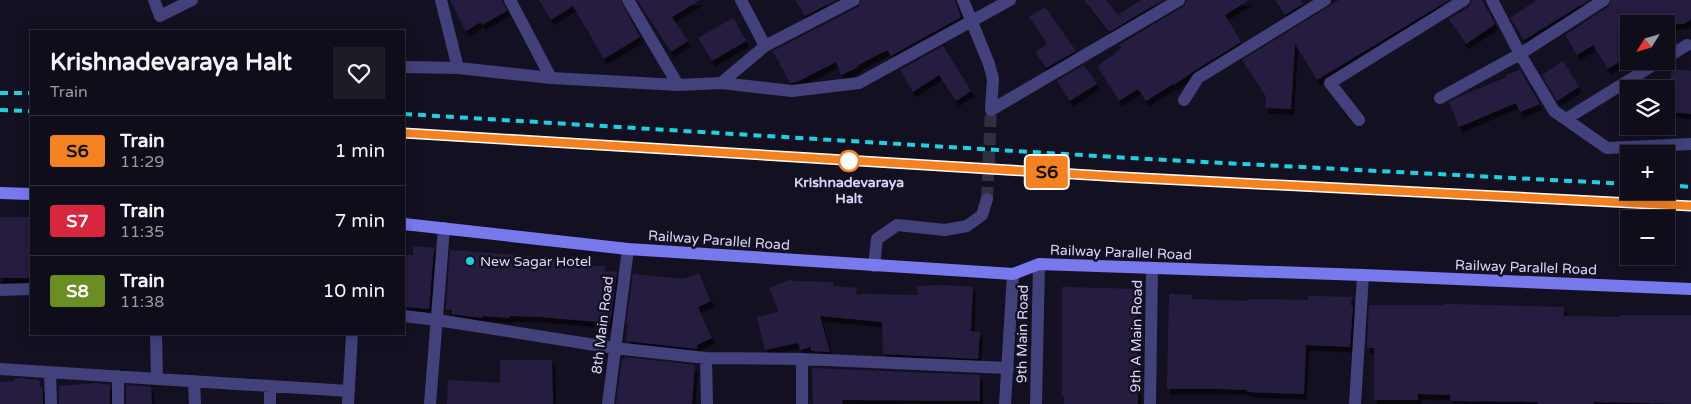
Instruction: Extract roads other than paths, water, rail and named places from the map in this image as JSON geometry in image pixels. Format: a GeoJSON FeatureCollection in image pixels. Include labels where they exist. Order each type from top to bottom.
{"type":"FeatureCollection","features":[{"type":"Feature","properties":{"kind":"street"},"geometry":{"type":"LineString","coordinates":[[154,0],[160,16],[192,0]]}},
{"type":"Feature","properties":{"kind":"street"},"geometry":{"type":"LineString","coordinates":[[441,0],[458,68]]}},
{"type":"Feature","properties":{"kind":"street"},"geometry":{"type":"LineString","coordinates":[[510,0],[551,78]]}},
{"type":"Feature","properties":{"kind":"street"},"geometry":{"type":"LineString","coordinates":[[628,0],[678,85]]}},
{"type":"Feature","properties":{"kind":"street"},"geometry":{"type":"LineString","coordinates":[[741,0],[765,46]]}},
{"type":"Feature","properties":{"kind":"street"},"geometry":{"type":"LineString","coordinates":[[721,83],[765,46],[854,0]]}},
{"type":"Feature","properties":{"kind":"street"},"geometry":{"type":"LineString","coordinates":[[962,0],[989,64],[993,79],[991,110],[1179,0]]}},
{"type":"Feature","properties":{"kind":"street"},"geometry":{"type":"LineString","coordinates":[[405,67],[458,68],[551,78],[678,85],[721,83],[792,91],[859,83],[1010,0]]}},
{"type":"Feature","properties":{"kind":"street"},"geometry":{"type":"LineString","coordinates":[[1184,100],[1198,78],[1325,0]]}},
{"type":"Feature","properties":{"kind":"street"},"geometry":{"type":"LineString","coordinates":[[1359,120],[1330,83],[1464,0]]}},
{"type":"Feature","properties":{"kind":"street"},"geometry":{"type":"LineString","coordinates":[[1492,0],[1520,54],[1554,111],[1607,148],[1691,144]]}},
{"type":"Feature","properties":{"kind":"street"},"geometry":{"type":"LineString","coordinates":[[1440,98],[1520,54],[1604,0]]}},
{"type":"Feature","properties":{"kind":"street"},"geometry":{"type":"LineString","coordinates":[[1675,52],[1687,45]]}},
{"type":"Feature","properties":{"kind":"street"},"geometry":{"type":"LineString","coordinates":[[1566,119],[1645,70]]}},
{"type":"Feature","properties":{"kind":"street"},"geometry":{"type":"LineString","coordinates":[[0,194],[30,194]]}},
{"type":"Feature","properties":{"kind":"street"},"geometry":{"type":"LineString","coordinates":[[874,266],[877,239],[898,224],[945,230],[967,226],[982,215],[987,199]]}},
{"type":"Feature","properties":{"kind":"street","name":"Railway Parallel Road"},"geometry":{"type":"LineString","coordinates":[[405,224],[628,249],[1013,274],[1039,264],[1691,289]]}},
{"type":"Feature","properties":{"kind":"street"},"geometry":{"type":"LineString","coordinates":[[430,404],[444,228]]}},
{"type":"Feature","properties":{"kind":"street","name":"8th Main Road"},"geometry":{"type":"LineString","coordinates":[[608,404],[628,249]]}},
{"type":"Feature","properties":{"kind":"street","name":"9th Main Road"},"geometry":{"type":"LineString","coordinates":[[1036,404],[1039,264]]}},
{"type":"Feature","properties":{"kind":"street","name":"9th A Main Road"},"geometry":{"type":"LineString","coordinates":[[1150,404],[1152,269]]}},
{"type":"Feature","properties":{"kind":"street"},"geometry":{"type":"LineString","coordinates":[[1005,404],[1013,274]]}},
{"type":"Feature","properties":{"kind":"street"},"geometry":{"type":"LineString","coordinates":[[1355,404],[1363,275]]}},
{"type":"Feature","properties":{"kind":"street"},"geometry":{"type":"LineString","coordinates":[[0,290],[30,289]]}},
{"type":"Feature","properties":{"kind":"street"},"geometry":{"type":"LineString","coordinates":[[405,316],[614,348],[706,358],[802,359],[1008,368]]}},
{"type":"Feature","properties":{"kind":"street"},"geometry":{"type":"LineString","coordinates":[[156,335],[157,378]]}},
{"type":"Feature","properties":{"kind":"street"},"geometry":{"type":"LineString","coordinates":[[348,404],[352,335]]}},
{"type":"Feature","properties":{"kind":"street"},"geometry":{"type":"LineString","coordinates":[[706,358],[706,404]]}},
{"type":"Feature","properties":{"kind":"street"},"geometry":{"type":"LineString","coordinates":[[802,359],[802,404]]}},
{"type":"Feature","properties":{"kind":"street"},"geometry":{"type":"LineString","coordinates":[[0,369],[349,391]]}},
{"type":"Feature","properties":{"kind":"street"},"geometry":{"type":"LineString","coordinates":[[50,372],[51,404]]}},
{"type":"Feature","properties":{"kind":"street"},"geometry":{"type":"LineString","coordinates":[[118,376],[118,404]]}},
{"type":"Feature","properties":{"kind":"street"},"geometry":{"type":"LineString","coordinates":[[194,381],[195,404]]}},
{"type":"Feature","properties":{"kind":"street"},"geometry":{"type":"LineString","coordinates":[[270,386],[270,404]]}},
{"type":"Feature","properties":{"kind":"tunnel"},"geometry":{"type":"LineString","coordinates":[[987,199],[991,110]]}},
{"type":"Feature","properties":{"kind":"railway"},"geometry":{"type":"LineString","coordinates":[[0,93],[30,93]]}},
{"type":"Feature","properties":{"kind":"railway"},"geometry":{"type":"LineString","coordinates":[[0,110],[30,111]]}},
{"type":"Feature","properties":{"kind":"railway"},"geometry":{"type":"LineString","coordinates":[[405,114],[1147,159],[1620,184]]}},
{"type":"Feature","properties":{"kind":"railway"},"geometry":{"type":"LineString","coordinates":[[405,133],[1142,178],[1691,206]]}},
{"type":"Feature","properties":{"kind":"railway"},"geometry":{"type":"LineString","coordinates":[[1675,186],[1691,187]]}},
{"type":"Feature","properties":{"kind":"train","name":"S6"},"geometry":{"type":"LineString","coordinates":[[405,133],[1122,177],[1691,206]]}},
{"type":"Feature","properties":{"kind":"place","name":"Krishnadevaraya Halt"},"geometry":{"type":"Point","coordinates":[849,161]}},
{"type":"Feature","properties":{"kind":"place","name":"New Sagar Hotel"},"geometry":{"type":"Point","coordinates":[470,261]}}]}
